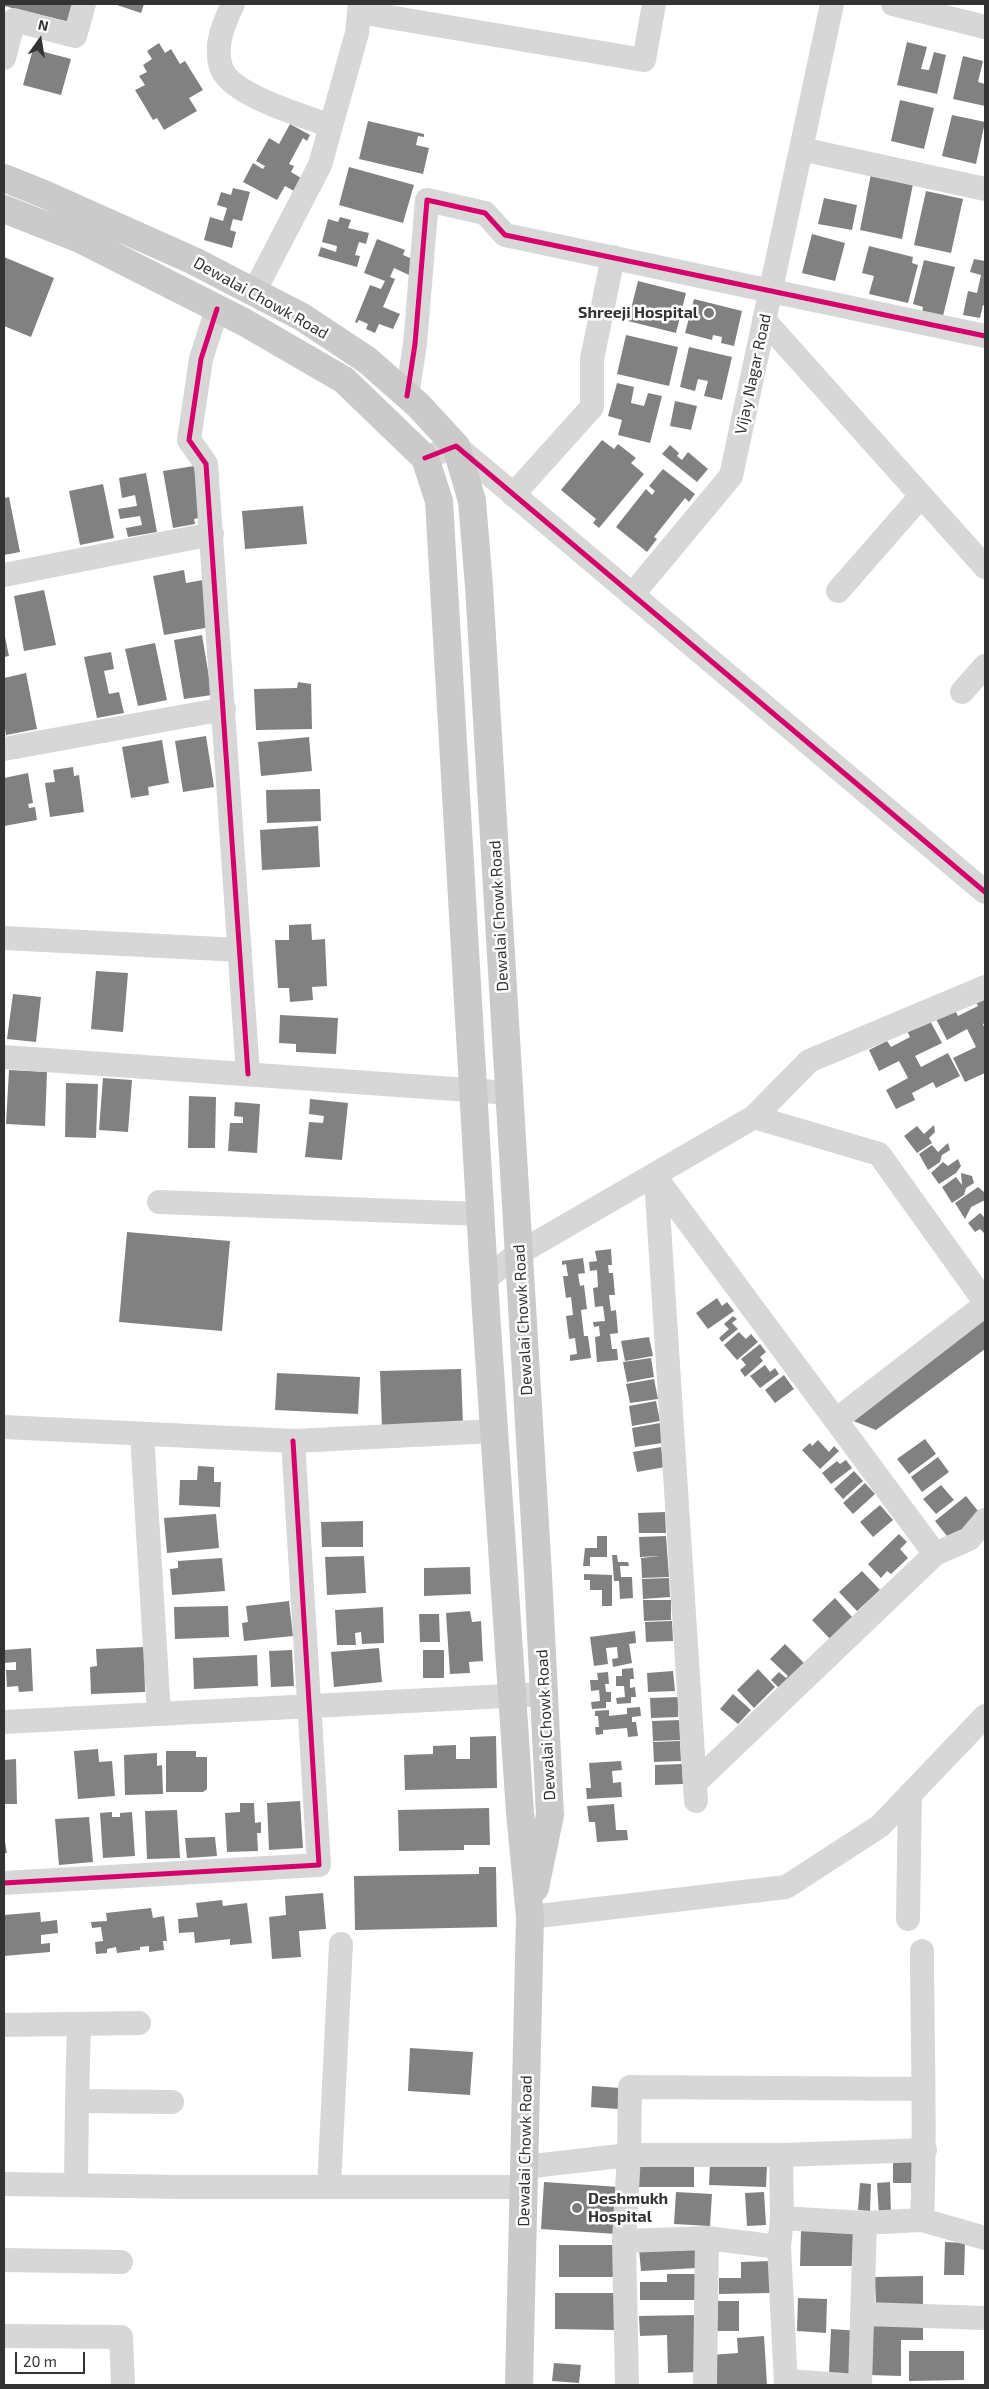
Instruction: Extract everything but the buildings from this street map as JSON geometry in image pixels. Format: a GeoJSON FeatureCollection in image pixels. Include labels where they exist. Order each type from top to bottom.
{"type":"FeatureCollection","features":[{"type":"Feature","properties":{"kind":"main road","name":"Dewalai Chowk Road"},"geometry":{"type":"LineString","coordinates":[[4,178],[194,261],[302,317],[367,360],[408,396],[456,446],[472,501],[478,577],[510,1093],[544,1694],[550,1815],[530,1917]]}},
{"type":"Feature","properties":{"kind":"main road","name":"Dewalai Chowk Road"},"geometry":{"type":"LineString","coordinates":[[4,210],[80,239],[217,309],[344,380],[426,458],[439,501],[484,1280],[512,1695],[530,1917],[520,2385]]}},
{"type":"Feature","properties":{"kind":"street"},"geometry":{"type":"LineString","coordinates":[[4,58],[14,20],[75,36],[84,4]]}},
{"type":"Feature","properties":{"kind":"street"},"geometry":{"type":"LineString","coordinates":[[233,4],[220,33],[221,67],[232,83],[263,100],[331,126]]}},
{"type":"Feature","properties":{"kind":"street"},"geometry":{"type":"LineString","coordinates":[[254,292],[320,165],[357,33],[359,8],[644,60],[654,4]]}},
{"type":"Feature","properties":{"kind":"street","name":"Vijay Nagar Road"},"geometry":{"type":"LineString","coordinates":[[632,595],[731,476],[832,4]]}},
{"type":"Feature","properties":{"kind":"street"},"geometry":{"type":"LineString","coordinates":[[893,4],[985,27]]}},
{"type":"Feature","properties":{"kind":"street"},"geometry":{"type":"LineString","coordinates":[[801,149],[985,189]]}},
{"type":"Feature","properties":{"kind":"street"},"geometry":{"type":"LineString","coordinates":[[408,396],[415,344],[427,200],[485,213],[505,235],[771,289],[985,336]]}},
{"type":"Feature","properties":{"kind":"street"},"geometry":{"type":"LineString","coordinates":[[513,495],[592,407],[592,360],[613,257]]}},
{"type":"Feature","properties":{"kind":"street"},"geometry":{"type":"LineString","coordinates":[[217,309],[201,359],[189,440],[206,464],[248,1074]]}},
{"type":"Feature","properties":{"kind":"street"},"geometry":{"type":"LineString","coordinates":[[764,320],[985,567]]}},
{"type":"Feature","properties":{"kind":"street"},"geometry":{"type":"LineString","coordinates":[[426,458],[456,446],[985,892]]}},
{"type":"Feature","properties":{"kind":"street"},"geometry":{"type":"LineString","coordinates":[[838,591],[922,496]]}},
{"type":"Feature","properties":{"kind":"street"},"geometry":{"type":"LineString","coordinates":[[4,575],[212,534]]}},
{"type":"Feature","properties":{"kind":"street"},"geometry":{"type":"LineString","coordinates":[[962,692],[985,666]]}},
{"type":"Feature","properties":{"kind":"street"},"geometry":{"type":"LineString","coordinates":[[4,749],[224,709]]}},
{"type":"Feature","properties":{"kind":"street"},"geometry":{"type":"LineString","coordinates":[[4,938],[240,950]]}},
{"type":"Feature","properties":{"kind":"street"},"geometry":{"type":"LineString","coordinates":[[484,1280],[519,1253],[754,1117],[809,1061],[985,987]]}},
{"type":"Feature","properties":{"kind":"street"},"geometry":{"type":"LineString","coordinates":[[4,1057],[510,1093]]}},
{"type":"Feature","properties":{"kind":"street"},"geometry":{"type":"LineString","coordinates":[[754,1117],[880,1154],[985,1303],[836,1420]]}},
{"type":"Feature","properties":{"kind":"street"},"geometry":{"type":"LineString","coordinates":[[935,1554],[656,1178],[696,1792],[935,1554],[969,1539],[985,1520]]}},
{"type":"Feature","properties":{"kind":"street"},"geometry":{"type":"LineString","coordinates":[[159,1202],[480,1214]]}},
{"type":"Feature","properties":{"kind":"street"},"geometry":{"type":"LineString","coordinates":[[4,1427],[293,1441],[494,1432]]}},
{"type":"Feature","properties":{"kind":"street"},"geometry":{"type":"LineString","coordinates":[[142,1434],[158,1714]]}},
{"type":"Feature","properties":{"kind":"street"},"geometry":{"type":"LineString","coordinates":[[4,1883],[319,1865],[293,1441]]}},
{"type":"Feature","properties":{"kind":"street"},"geometry":{"type":"LineString","coordinates":[[4,1722],[544,1694]]}},
{"type":"Feature","properties":{"kind":"street"},"geometry":{"type":"LineString","coordinates":[[530,1917],[786,1887],[880,1826],[985,1716]]}},
{"type":"Feature","properties":{"kind":"street"},"geometry":{"type":"LineString","coordinates":[[908,1918],[910,1794]]}},
{"type":"Feature","properties":{"kind":"street"},"geometry":{"type":"LineString","coordinates":[[329,2187],[341,1944]]}},
{"type":"Feature","properties":{"kind":"street"},"geometry":{"type":"LineString","coordinates":[[922,1951],[922,2089],[925,2150],[922,2220]]}},
{"type":"Feature","properties":{"kind":"street"},"geometry":{"type":"LineString","coordinates":[[4,2025],[139,2023]]}},
{"type":"Feature","properties":{"kind":"street"},"geometry":{"type":"LineString","coordinates":[[76,2185],[79,2024]]}},
{"type":"Feature","properties":{"kind":"street"},"geometry":{"type":"LineString","coordinates":[[627,2385],[624,2241],[630,2155],[630,2088],[922,2089]]}},
{"type":"Feature","properties":{"kind":"street"},"geometry":{"type":"LineString","coordinates":[[78,2101],[172,2102]]}},
{"type":"Feature","properties":{"kind":"street"},"geometry":{"type":"LineString","coordinates":[[4,2184],[329,2187],[524,2177],[630,2155],[781,2155],[925,2150]]}},
{"type":"Feature","properties":{"kind":"street"},"geometry":{"type":"LineString","coordinates":[[781,2155],[782,2218],[779,2247],[786,2383],[845,2385]]}},
{"type":"Feature","properties":{"kind":"street"},"geometry":{"type":"LineString","coordinates":[[782,2218],[864,2223],[922,2220],[985,2238]]}},
{"type":"Feature","properties":{"kind":"street"},"geometry":{"type":"LineString","coordinates":[[860,2385],[864,2314],[864,2223]]}},
{"type":"Feature","properties":{"kind":"street"},"geometry":{"type":"LineString","coordinates":[[624,2241],[707,2238],[779,2247]]}},
{"type":"Feature","properties":{"kind":"street"},"geometry":{"type":"LineString","coordinates":[[705,2385],[707,2238]]}},
{"type":"Feature","properties":{"kind":"street"},"geometry":{"type":"LineString","coordinates":[[4,2260],[121,2262]]}},
{"type":"Feature","properties":{"kind":"street"},"geometry":{"type":"LineString","coordinates":[[864,2314],[985,2318]]}},
{"type":"Feature","properties":{"kind":"street"},"geometry":{"type":"LineString","coordinates":[[4,2336],[120,2337],[123,2385]]}},
{"type":"Feature","properties":{"kind":"cycle path"},"geometry":{"type":"LineString","coordinates":[[407,396],[415,344],[427,200],[485,213],[505,235],[985,336]]}},
{"type":"Feature","properties":{"kind":"cycle path"},"geometry":{"type":"LineString","coordinates":[[217,309],[201,359],[189,440],[206,464],[248,1074]]}},
{"type":"Feature","properties":{"kind":"cycle path"},"geometry":{"type":"LineString","coordinates":[[425,458],[456,446],[985,892]]}},
{"type":"Feature","properties":{"kind":"cycle path"},"geometry":{"type":"LineString","coordinates":[[4,1883],[319,1865],[293,1441]]}},
{"type":"Feature","properties":{"kind":"place","name":"Shreeji Hospital"},"geometry":{"type":"Point","coordinates":[709,313]}},
{"type":"Feature","properties":{"kind":"place","name":"Deshmukh Hospital"},"geometry":{"type":"Point","coordinates":[577,2208]}}]}
